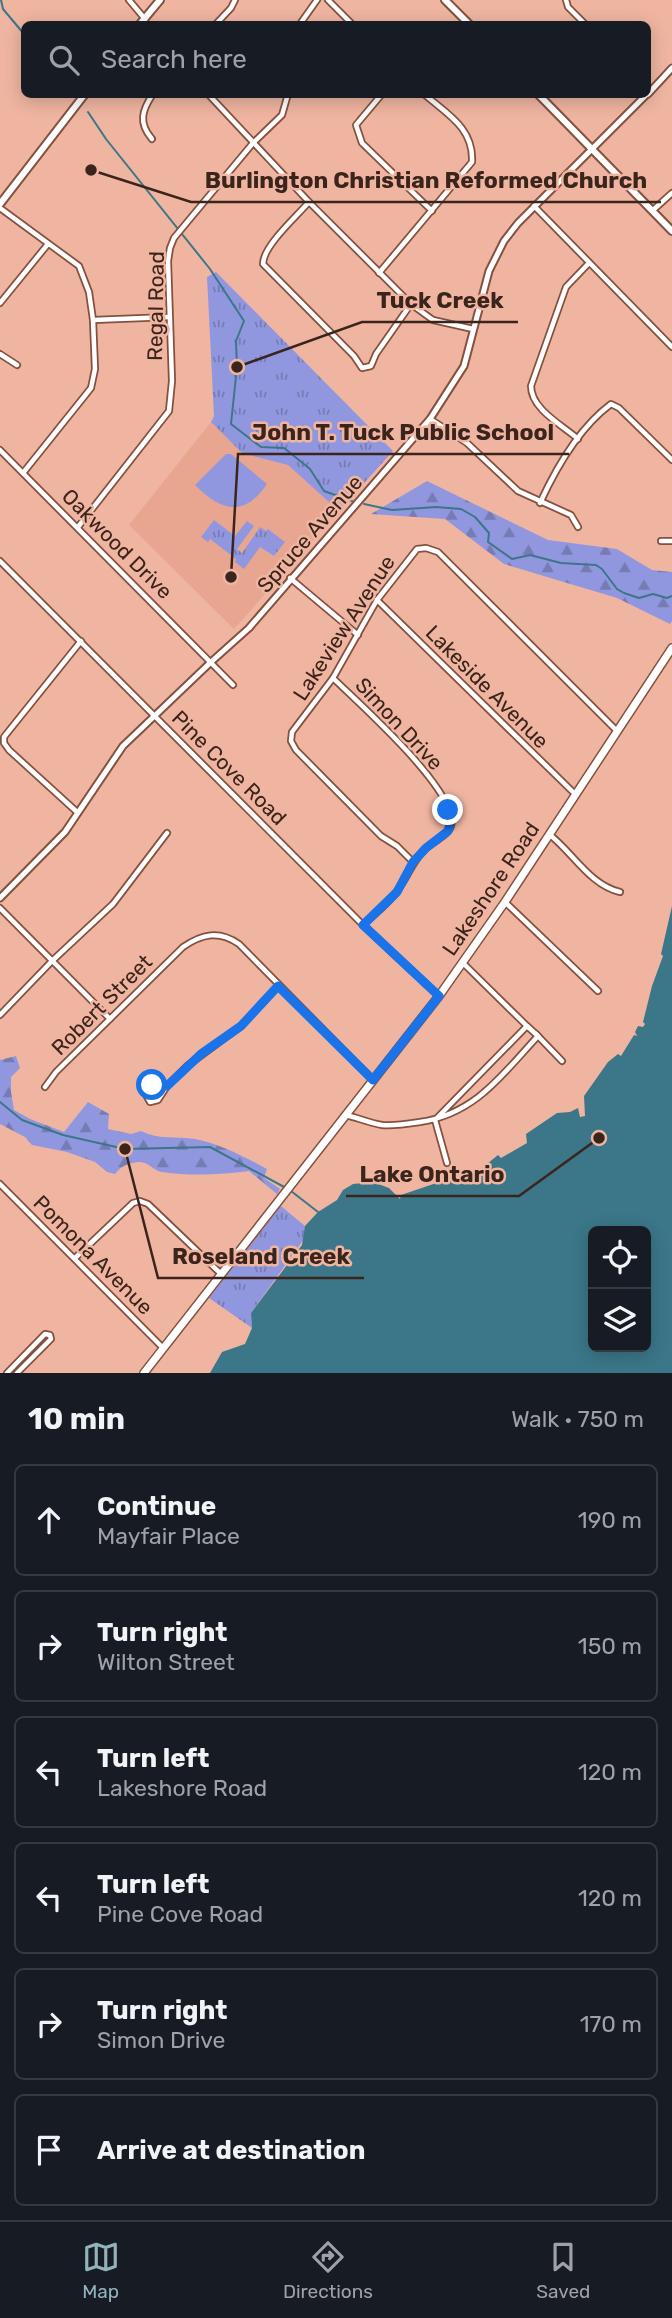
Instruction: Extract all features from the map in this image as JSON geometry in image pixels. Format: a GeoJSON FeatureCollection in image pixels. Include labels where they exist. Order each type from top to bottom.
{"type":"FeatureCollection","features":[{"type":"Feature","properties":{"kind":"main road"},"geometry":{"type":"LineString","coordinates":[[143,21],[160,0]]}},
{"type":"Feature","properties":{"kind":"main road"},"geometry":{"type":"LineString","coordinates":[[447,0],[466,21]]}},
{"type":"Feature","properties":{"kind":"main road"},"geometry":{"type":"LineString","coordinates":[[0,206],[83,98]]}},
{"type":"Feature","properties":{"kind":"main road"},"geometry":{"type":"LineString","coordinates":[[542,98],[672,231]]}},
{"type":"Feature","properties":{"kind":"main road","name":"Lakeshore Road"},"geometry":{"type":"LineString","coordinates":[[145,1373],[463,963],[672,648]]}},
{"type":"Feature","properties":{"kind":"street"},"geometry":{"type":"LineString","coordinates":[[129,0],[141,21]]}},
{"type":"Feature","properties":{"kind":"street"},"geometry":{"type":"LineString","coordinates":[[219,21],[235,0]]}},
{"type":"Feature","properties":{"kind":"street"},"geometry":{"type":"LineString","coordinates":[[302,21],[317,0]]}},
{"type":"Feature","properties":{"kind":"street"},"geometry":{"type":"LineString","coordinates":[[328,0],[349,21]]}},
{"type":"Feature","properties":{"kind":"street"},"geometry":{"type":"LineString","coordinates":[[566,0],[568,7],[582,21]]}},
{"type":"Feature","properties":{"kind":"street","name":"Spruce Avenue"},"geometry":{"type":"LineString","coordinates":[[651,89],[672,68]]}},
{"type":"Feature","properties":{"kind":"street"},"geometry":{"type":"LineString","coordinates":[[151,98],[144,109],[142,121],[144,130],[152,139]]}},
{"type":"Feature","properties":{"kind":"street"},"geometry":{"type":"LineString","coordinates":[[212,98],[309,202],[411,304],[433,320],[473,329]]}},
{"type":"Feature","properties":{"kind":"street","name":"Regal Road"},"geometry":{"type":"LineString","coordinates":[[78,527],[169,411],[172,381],[168,261],[170,248],[183,226],[253,144],[282,115],[287,98]]}},
{"type":"Feature","properties":{"kind":"street"},"geometry":{"type":"LineString","coordinates":[[379,98],[356,125],[362,143],[432,211]]}},
{"type":"Feature","properties":{"kind":"street"},"geometry":{"type":"LineString","coordinates":[[379,273],[472,162],[473,150],[469,136],[429,98]]}},
{"type":"Feature","properties":{"kind":"street","name":"Spruce Avenue"},"geometry":{"type":"LineString","coordinates":[[0,898],[65,832],[111,761],[154,715],[249,628],[430,419],[464,366],[489,271],[505,242],[534,206],[642,98]]}},
{"type":"Feature","properties":{"kind":"street"},"geometry":{"type":"LineString","coordinates":[[652,211],[672,192]]}},
{"type":"Feature","properties":{"kind":"street"},"geometry":{"type":"LineString","coordinates":[[309,202],[268,248],[263,264],[354,356],[357,364],[362,368],[371,366],[376,354],[411,304]]}},
{"type":"Feature","properties":{"kind":"street"},"geometry":{"type":"LineString","coordinates":[[0,206],[79,266],[89,292],[93,320],[95,369],[92,388],[23,472]]}},
{"type":"Feature","properties":{"kind":"street"},"geometry":{"type":"LineString","coordinates":[[534,206],[672,347]]}},
{"type":"Feature","properties":{"kind":"street"},"geometry":{"type":"LineString","coordinates":[[0,303],[48,244]]}},
{"type":"Feature","properties":{"kind":"street"},"geometry":{"type":"LineString","coordinates":[[578,439],[536,403],[531,394],[531,386],[566,286],[589,263]]}},
{"type":"Feature","properties":{"kind":"street"},"geometry":{"type":"LineString","coordinates":[[93,320],[169,317]]}},
{"type":"Feature","properties":{"kind":"street"},"geometry":{"type":"LineString","coordinates":[[0,354],[17,365]]}},
{"type":"Feature","properties":{"kind":"street"},"geometry":{"type":"LineString","coordinates":[[540,503],[550,482],[578,439],[611,404],[619,408],[672,460]]}},
{"type":"Feature","properties":{"kind":"street"},"geometry":{"type":"LineString","coordinates":[[430,419],[467,443],[518,491],[571,515],[578,527]]}},
{"type":"Feature","properties":{"kind":"street","name":"Oakwood Drive"},"geometry":{"type":"LineString","coordinates":[[0,450],[233,685]]}},
{"type":"Feature","properties":{"kind":"street"},"geometry":{"type":"LineString","coordinates":[[661,541],[672,541]]}},
{"type":"Feature","properties":{"kind":"street","name":"Lakeview Avenue"},"geometry":{"type":"LineString","coordinates":[[413,862],[397,846],[381,836],[296,750],[291,741],[292,732],[333,678],[377,600],[416,549],[426,548],[438,552],[617,731]]}},
{"type":"Feature","properties":{"kind":"street","name":"Pine Cove Road"},"geometry":{"type":"LineString","coordinates":[[0,561],[363,925],[439,996]]}},
{"type":"Feature","properties":{"kind":"street"},"geometry":{"type":"LineString","coordinates":[[290,578],[358,635]]}},
{"type":"Feature","properties":{"kind":"street","name":"Lakeside Avenue"},"geometry":{"type":"LineString","coordinates":[[377,600],[576,794]]}},
{"type":"Feature","properties":{"kind":"street"},"geometry":{"type":"LineString","coordinates":[[77,812],[9,750],[4,743],[4,737],[81,641]]}},
{"type":"Feature","properties":{"kind":"street","name":"Simon Drive"},"geometry":{"type":"LineString","coordinates":[[333,678],[410,753],[430,777],[451,821],[448,831],[413,862],[397,892],[363,925]]}},
{"type":"Feature","properties":{"kind":"street"},"geometry":{"type":"LineString","coordinates":[[0,1015],[113,904],[167,833]]}},
{"type":"Feature","properties":{"kind":"street"},"geometry":{"type":"LineString","coordinates":[[549,835],[599,882],[610,890],[620,892]]}},
{"type":"Feature","properties":{"kind":"street"},"geometry":{"type":"LineString","coordinates":[[505,902],[598,991]]}},
{"type":"Feature","properties":{"kind":"street"},"geometry":{"type":"LineString","coordinates":[[0,908],[110,1019]]}},
{"type":"Feature","properties":{"kind":"street","name":"Robert Street"},"geometry":{"type":"LineString","coordinates":[[45,1087],[56,1072],[183,947],[196,938],[211,934],[229,937],[278,986]]}},
{"type":"Feature","properties":{"kind":"street"},"geometry":{"type":"LineString","coordinates":[[463,963],[562,1061]]}},
{"type":"Feature","properties":{"kind":"street"},"geometry":{"type":"LineString","coordinates":[[167,1086],[149,1086],[145,1093],[146,1098],[153,1102],[158,1100],[167,1086],[201,1054],[241,1026],[278,986],[373,1080]]}},
{"type":"Feature","properties":{"kind":"street"},"geometry":{"type":"LineString","coordinates":[[435,1120],[527,1026],[538,1036]]}},
{"type":"Feature","properties":{"kind":"street"},"geometry":{"type":"LineString","coordinates":[[345,1115],[382,1125],[435,1120],[473,1102],[538,1036]]}},
{"type":"Feature","properties":{"kind":"street"},"geometry":{"type":"LineString","coordinates":[[435,1120],[447,1163]]}},
{"type":"Feature","properties":{"kind":"street","name":"Pomona Avenue"},"geometry":{"type":"LineString","coordinates":[[0,1184],[164,1349]]}},
{"type":"Feature","properties":{"kind":"street"},"geometry":{"type":"LineString","coordinates":[[75,1258],[133,1203],[140,1201],[148,1204],[222,1275]]}},
{"type":"Feature","properties":{"kind":"street"},"geometry":{"type":"LineString","coordinates":[[7,1373],[45,1334],[50,1335],[51,1339],[17,1373]]}},
{"type":"Feature","properties":{"kind":"shaded area"},"geometry":{"type":"Polygon","coordinates":[[[211,422],[242,453],[288,464],[339,511],[234,629],[129,525],[211,422]]]}},
{"type":"Feature","properties":{"kind":"shaded area"},"geometry":{"type":"Polygon","coordinates":[[[672,906],[672,1373],[210,1373],[222,1352],[245,1344],[252,1328],[251,1313],[302,1245],[305,1226],[318,1212],[337,1200],[343,1190],[353,1184],[373,1182],[389,1188],[400,1199],[401,1195],[454,1177],[471,1177],[498,1155],[501,1158],[527,1143],[526,1134],[557,1113],[578,1108],[580,1117],[585,1116],[584,1096],[608,1062],[618,1054],[621,1056],[634,1035],[637,1036],[635,1032],[638,1026],[643,1027],[645,1024],[643,1022],[652,986],[663,956],[661,954],[672,906]]]}},
{"type":"Feature","properties":{"kind":"green space"},"geometry":{"type":"Polygon","coordinates":[[[216,272],[393,451],[339,511],[288,465],[242,453],[211,422],[214,416],[207,277],[216,272]]]}},
{"type":"Feature","properties":{"kind":"green space"},"geometry":{"type":"Polygon","coordinates":[[[226,454],[231,454],[267,484],[250,502],[241,506],[232,507],[214,501],[195,485],[226,454]]]}},
{"type":"Feature","properties":{"kind":"green space"},"geometry":{"type":"Polygon","coordinates":[[[427,481],[548,540],[617,549],[652,570],[672,572],[672,621],[670,624],[617,598],[504,564],[445,519],[371,514],[427,481]]]}},
{"type":"Feature","properties":{"kind":"green space"},"geometry":{"type":"Polygon","coordinates":[[[214,520],[235,536],[247,521],[254,526],[237,549],[242,553],[260,527],[266,531],[268,529],[285,542],[274,556],[260,547],[244,569],[235,562],[236,559],[210,539],[208,542],[201,537],[214,520]]]}},
{"type":"Feature","properties":{"kind":"green space"},"geometry":{"type":"Polygon","coordinates":[[[16,1056],[20,1068],[11,1077],[14,1110],[30,1119],[64,1132],[88,1102],[109,1114],[108,1129],[131,1134],[141,1131],[154,1136],[195,1139],[214,1144],[267,1169],[264,1178],[280,1189],[277,1194],[249,1171],[173,1173],[159,1171],[138,1162],[125,1165],[115,1174],[107,1172],[95,1162],[67,1152],[32,1145],[25,1137],[0,1124],[0,1060],[16,1056]]]}},
{"type":"Feature","properties":{"kind":"green space"},"geometry":{"type":"Polygon","coordinates":[[[281,1206],[305,1226],[304,1239],[251,1313],[252,1328],[209,1298],[281,1206]]]}},
{"type":"Feature","properties":{"kind":"waterway"},"geometry":{"type":"LineString","coordinates":[[1,0],[3,9],[21,30]]}},
{"type":"Feature","properties":{"kind":"waterway"},"geometry":{"type":"LineString","coordinates":[[88,112],[106,139],[210,269],[244,321],[236,341],[237,367],[231,424],[261,447],[284,448],[310,469],[324,491],[352,501]]}},
{"type":"Feature","properties":{"kind":"waterway"},"geometry":{"type":"LineString","coordinates":[[364,504],[392,510],[436,507],[461,509],[475,517],[489,533],[488,542],[512,559],[530,555],[561,563],[596,565],[617,589],[624,593],[639,598],[653,594],[667,598],[672,596]]}},
{"type":"Feature","properties":{"kind":"waterway"},"geometry":{"type":"LineString","coordinates":[[0,1102],[22,1120],[63,1135],[125,1149],[210,1147],[286,1188]]}},
{"type":"Feature","properties":{"kind":"waterway"},"geometry":{"type":"LineString","coordinates":[[291,1191],[318,1212]]}},
{"type":"Feature","properties":{"kind":"place","name":"Burlington Christian Reformed Church"},"geometry":{"type":"Point","coordinates":[91,170]}},
{"type":"Feature","properties":{"kind":"place","name":"Tuck Creek"},"geometry":{"type":"Point","coordinates":[237,367]}},
{"type":"Feature","properties":{"kind":"place","name":"John T. Tuck Public School"},"geometry":{"type":"Point","coordinates":[231,577]}},
{"type":"Feature","properties":{"kind":"place","name":"Lake Ontario"},"geometry":{"type":"Point","coordinates":[599,1138]}},
{"type":"Feature","properties":{"kind":"place","name":"Roseland Creek"},"geometry":{"type":"Point","coordinates":[125,1149]}},
{"type":"Feature","properties":{"kind":"route"},"geometry":{"type":"LineString","coordinates":[[152,1085],[167,1086],[201,1054],[241,1026],[278,986],[373,1080],[439,996],[363,925],[397,892],[413,862],[448,831],[451,821],[448,810]]}}]}
